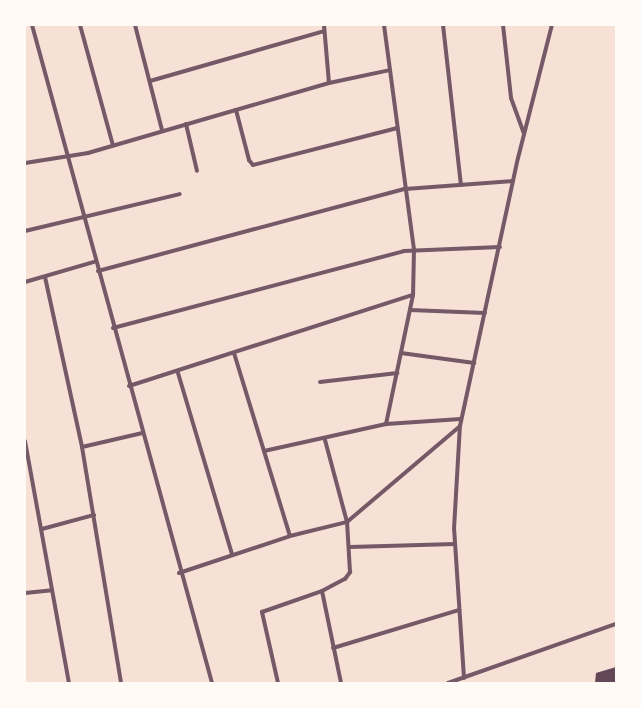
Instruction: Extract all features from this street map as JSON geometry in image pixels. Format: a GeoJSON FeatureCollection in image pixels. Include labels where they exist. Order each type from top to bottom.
{"type":"FeatureCollection","features":[{"type":"Feature","properties":{"kind":"street"},"geometry":{"type":"LineString","coordinates":[[32,25],[94,262],[179,573],[212,683]]}},
{"type":"Feature","properties":{"kind":"street"},"geometry":{"type":"LineString","coordinates":[[80,25],[113,146]]}},
{"type":"Feature","properties":{"kind":"street"},"geometry":{"type":"LineString","coordinates":[[136,25],[162,130]]}},
{"type":"Feature","properties":{"kind":"street"},"geometry":{"type":"LineString","coordinates":[[324,25],[329,84]]}},
{"type":"Feature","properties":{"kind":"street"},"geometry":{"type":"LineString","coordinates":[[384,25],[414,249],[413,295],[386,424]]}},
{"type":"Feature","properties":{"kind":"street"},"geometry":{"type":"LineString","coordinates":[[442,25],[461,185]]}},
{"type":"Feature","properties":{"kind":"street"},"geometry":{"type":"LineString","coordinates":[[503,25],[511,98],[524,133]]}},
{"type":"Feature","properties":{"kind":"street"},"geometry":{"type":"LineString","coordinates":[[464,678],[455,544],[454,494],[460,426],[524,133],[552,25]]}},
{"type":"Feature","properties":{"kind":"street"},"geometry":{"type":"LineString","coordinates":[[150,81],[324,31]]}},
{"type":"Feature","properties":{"kind":"street"},"geometry":{"type":"LineString","coordinates":[[25,164],[113,146],[162,130],[329,84],[390,70]]}},
{"type":"Feature","properties":{"kind":"street"},"geometry":{"type":"LineString","coordinates":[[236,110],[249,160],[253,165],[397,128]]}},
{"type":"Feature","properties":{"kind":"street"},"geometry":{"type":"LineString","coordinates":[[186,124],[197,172]]}},
{"type":"Feature","properties":{"kind":"street"},"geometry":{"type":"LineString","coordinates":[[98,272],[405,190],[513,181]]}},
{"type":"Feature","properties":{"kind":"street"},"geometry":{"type":"LineString","coordinates":[[25,230],[180,194]]}},
{"type":"Feature","properties":{"kind":"street"},"geometry":{"type":"LineString","coordinates":[[113,328],[414,249],[500,248]]}},
{"type":"Feature","properties":{"kind":"street"},"geometry":{"type":"LineString","coordinates":[[25,282],[94,262]]}},
{"type":"Feature","properties":{"kind":"street"},"geometry":{"type":"LineString","coordinates":[[45,277],[82,447],[121,683]]}},
{"type":"Feature","properties":{"kind":"street"},"geometry":{"type":"LineString","coordinates":[[129,386],[178,373],[413,295]]}},
{"type":"Feature","properties":{"kind":"street"},"geometry":{"type":"LineString","coordinates":[[410,310],[485,314]]}},
{"type":"Feature","properties":{"kind":"street"},"geometry":{"type":"LineString","coordinates":[[234,353],[290,536]]}},
{"type":"Feature","properties":{"kind":"street"},"geometry":{"type":"LineString","coordinates":[[401,353],[474,363]]}},
{"type":"Feature","properties":{"kind":"street"},"geometry":{"type":"LineString","coordinates":[[178,373],[232,554]]}},
{"type":"Feature","properties":{"kind":"street"},"geometry":{"type":"LineString","coordinates":[[320,382],[397,373]]}},
{"type":"Feature","properties":{"kind":"street"},"geometry":{"type":"LineString","coordinates":[[264,451],[325,440],[386,424],[461,419]]}},
{"type":"Feature","properties":{"kind":"street"},"geometry":{"type":"LineString","coordinates":[[179,573],[290,536],[347,522],[460,426]]}},
{"type":"Feature","properties":{"kind":"street"},"geometry":{"type":"LineString","coordinates":[[82,447],[142,434]]}},
{"type":"Feature","properties":{"kind":"street"},"geometry":{"type":"LineString","coordinates":[[278,683],[262,612],[322,591],[345,579],[350,572],[347,522],[325,440]]}},
{"type":"Feature","properties":{"kind":"street"},"geometry":{"type":"LineString","coordinates":[[25,441],[69,683]]}},
{"type":"Feature","properties":{"kind":"street"},"geometry":{"type":"LineString","coordinates":[[25,482],[31,481]]}},
{"type":"Feature","properties":{"kind":"street"},"geometry":{"type":"LineString","coordinates":[[42,528],[94,515]]}},
{"type":"Feature","properties":{"kind":"street"},"geometry":{"type":"LineString","coordinates":[[350,547],[455,544]]}},
{"type":"Feature","properties":{"kind":"street"},"geometry":{"type":"LineString","coordinates":[[25,593],[52,590]]}},
{"type":"Feature","properties":{"kind":"street"},"geometry":{"type":"LineString","coordinates":[[322,591],[341,683]]}},
{"type":"Feature","properties":{"kind":"street"},"geometry":{"type":"LineString","coordinates":[[333,648],[459,610]]}},
{"type":"Feature","properties":{"kind":"street"},"geometry":{"type":"LineString","coordinates":[[448,683],[616,624]]}},
{"type":"Feature","properties":{"kind":"building"},"geometry":{"type":"Polygon","coordinates":[[[616,667],[616,683],[595,683],[596,673],[616,667]]]}}]}
